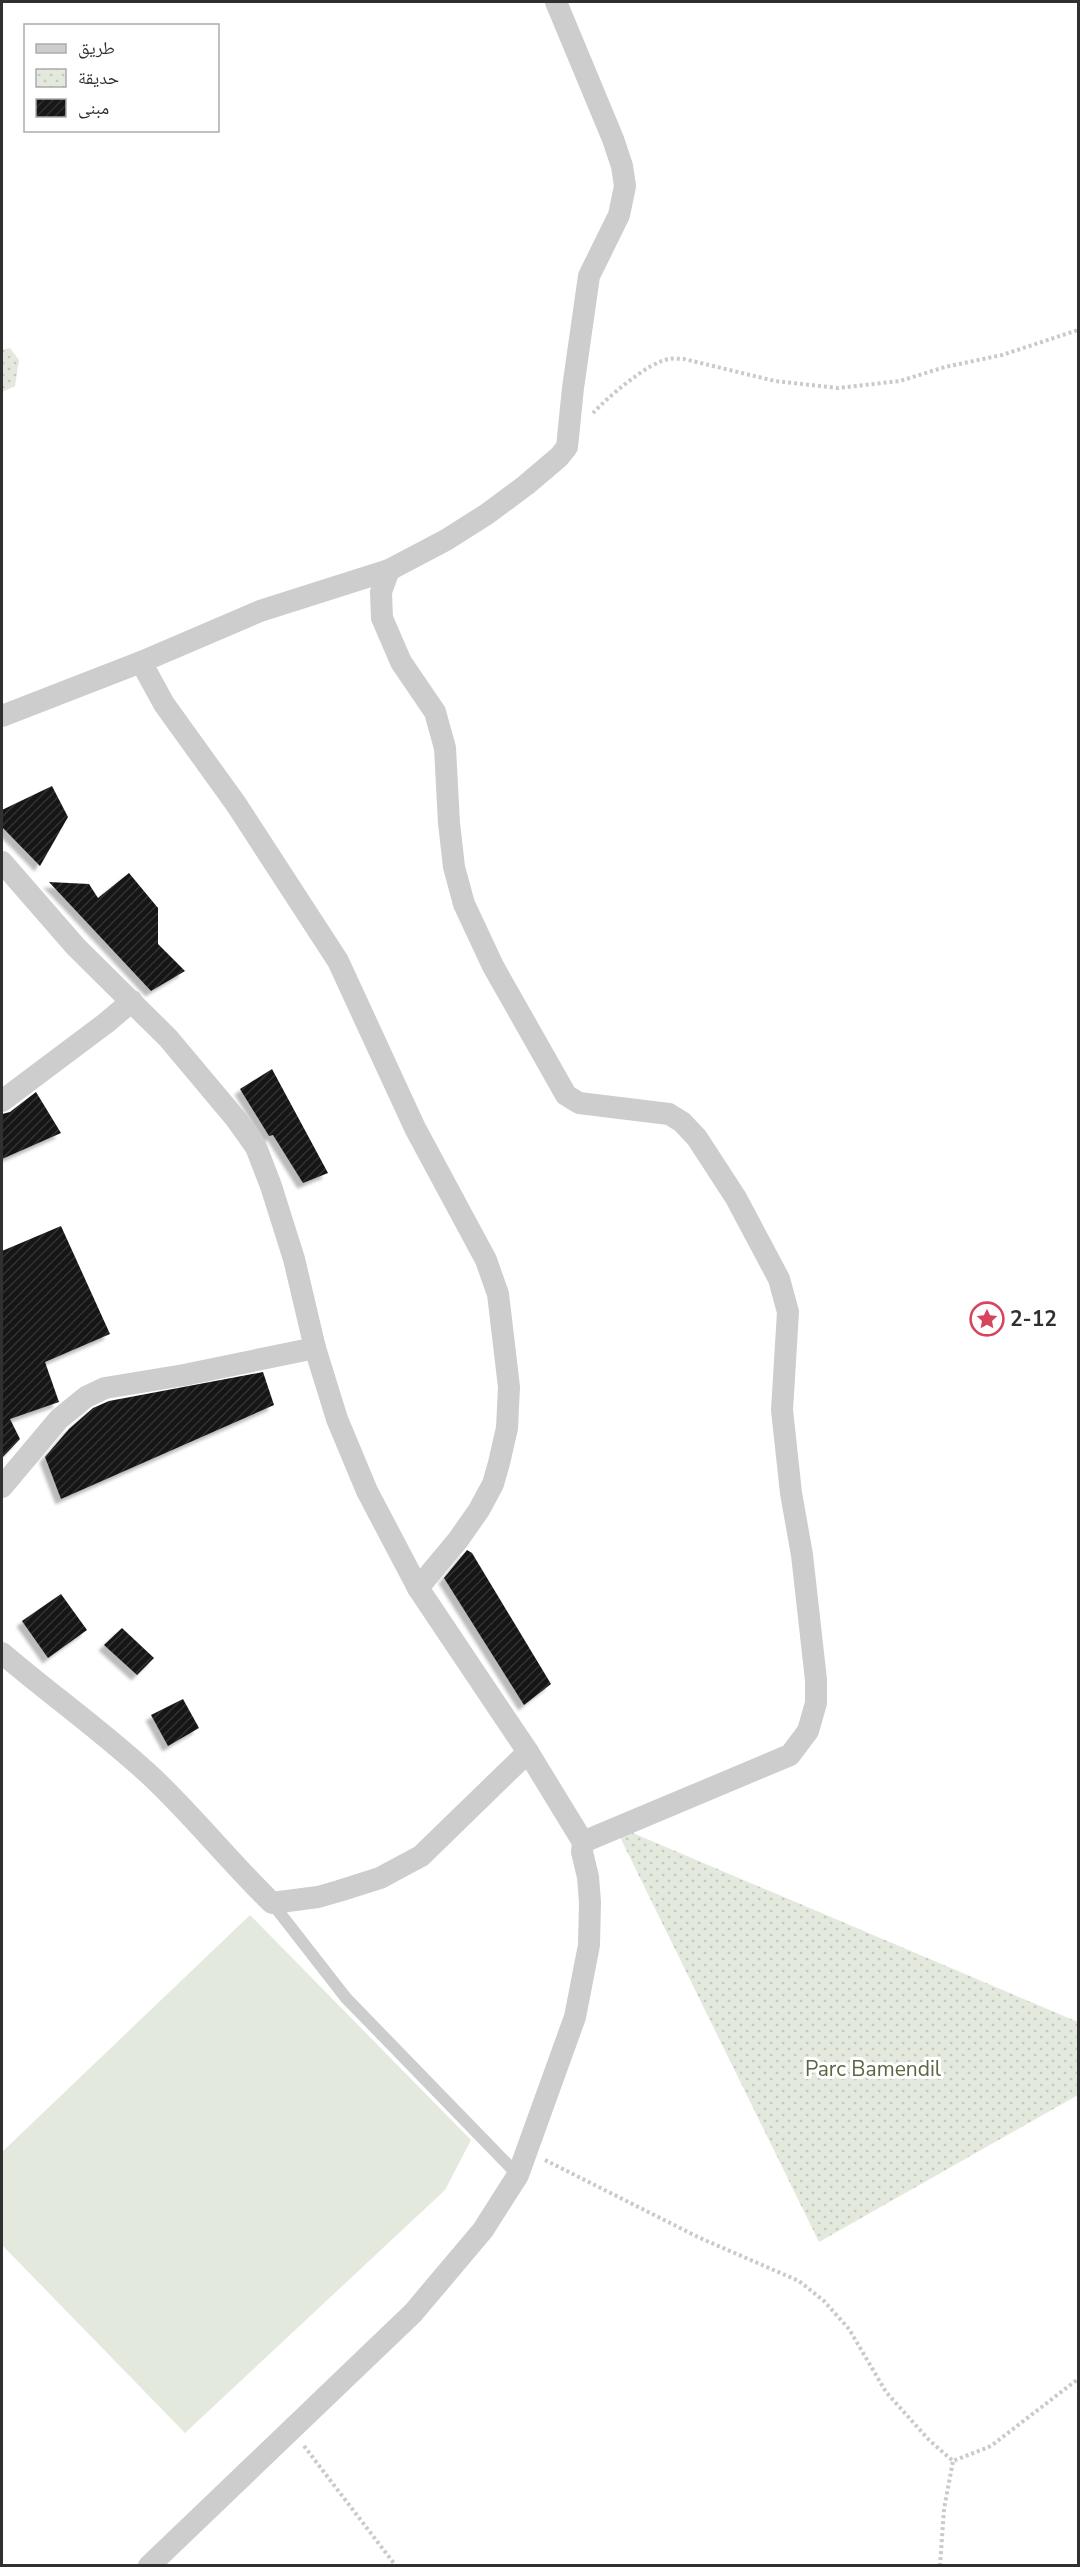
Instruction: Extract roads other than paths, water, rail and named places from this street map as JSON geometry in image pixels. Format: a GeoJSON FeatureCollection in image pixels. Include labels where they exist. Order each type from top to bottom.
{"type":"FeatureCollection","features":[{"type":"Feature","properties":{"kind":"street"},"geometry":{"type":"LineString","coordinates":[[2,716],[141,662],[260,611],[389,570],[446,540],[487,514],[526,486],[567,447],[589,276],[619,215],[626,186],[614,139],[556,2]]}},
{"type":"Feature","properties":{"kind":"street"},"geometry":{"type":"LineString","coordinates":[[389,570],[381,592],[382,618],[401,662],[435,712],[445,748],[454,867],[464,904],[493,966],[566,1095],[579,1103],[597,1107],[669,1114],[682,1122],[697,1138],[736,1198],[779,1279],[788,1311],[782,1410],[816,1680],[816,1703],[808,1731],[790,1755],[584,1842]]}},
{"type":"Feature","properties":{"kind":"street"},"geometry":{"type":"LineString","coordinates":[[141,662],[164,704],[237,804],[338,961],[416,1128],[486,1260],[498,1294],[509,1387],[507,1428],[500,1463],[493,1484],[479,1510],[458,1540],[418,1588]]}},
{"type":"Feature","properties":{"kind":"street"},"geometry":{"type":"LineString","coordinates":[[2,862],[76,947],[168,1038],[209,1085],[256,1148],[271,1186],[294,1259],[315,1348],[337,1419],[367,1491],[418,1588],[528,1752],[584,1842],[582,1852],[588,1877],[589,1945],[575,2017],[518,2175],[483,2230],[413,2313],[149,2565]]}},
{"type":"Feature","properties":{"kind":"street"},"geometry":{"type":"LineString","coordinates":[[2,1101],[132,1001]]}},
{"type":"Feature","properties":{"kind":"street"},"geometry":{"type":"LineString","coordinates":[[2,1487],[59,1419],[86,1397],[105,1388],[184,1375],[315,1348]]}},
{"type":"Feature","properties":{"kind":"street"},"geometry":{"type":"LineString","coordinates":[[2,1653],[36,1682],[87,1719],[153,1779],[272,1903],[318,1897],[339,1891],[380,1878],[421,1856],[528,1752]]}},
{"type":"Feature","properties":{"kind":"lane"},"geometry":{"type":"LineString","coordinates":[[272,1903],[346,1998],[518,2175]]}},
{"type":"Feature","properties":{"kind":"place","name":"2-12"},"geometry":{"type":"Point","coordinates":[987,1319]}},
{"type":"Feature","properties":{"kind":"park label","name":"Parc Bamendil"},"geometry":{"type":"Point","coordinates":[873,2069]}}]}
